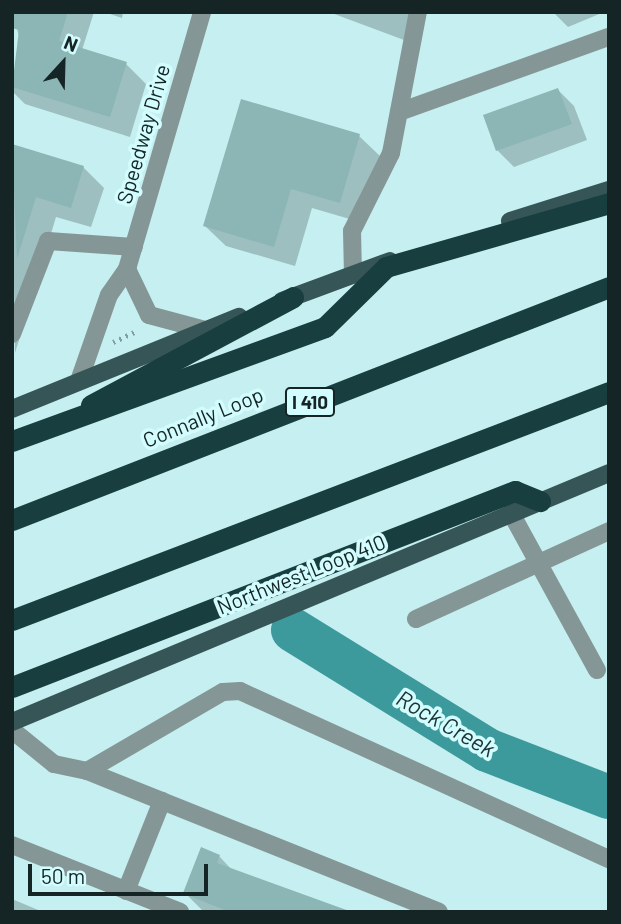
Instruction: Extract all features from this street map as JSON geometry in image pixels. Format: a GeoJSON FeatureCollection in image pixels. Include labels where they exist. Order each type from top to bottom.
{"type":"FeatureCollection","features":[{"type":"Feature","properties":{"kind":"highway"},"geometry":{"type":"LineString","coordinates":[[12,441],[325,327],[386,267],[609,203]]}},
{"type":"Feature","properties":{"kind":"highway","name":"Connally Loop"},"geometry":{"type":"LineString","coordinates":[[12,520],[609,287]]}},
{"type":"Feature","properties":{"kind":"highway"},"geometry":{"type":"LineString","coordinates":[[12,447],[293,298]]}},
{"type":"Feature","properties":{"kind":"highway"},"geometry":{"type":"LineString","coordinates":[[12,620],[609,392]]}},
{"type":"Feature","properties":{"kind":"highway"},"geometry":{"type":"LineString","coordinates":[[12,687],[515,491],[540,501]]}},
{"type":"Feature","properties":{"kind":"highway"},"geometry":{"type":"LineString","coordinates":[[12,632],[101,587]]}},
{"type":"Feature","properties":{"kind":"main road"},"geometry":{"type":"LineString","coordinates":[[12,409],[205,330],[354,275],[609,190]]}},
{"type":"Feature","properties":{"kind":"main road","name":"Northwest Loop 410"},"geometry":{"type":"LineString","coordinates":[[12,722],[609,473]]}},
{"type":"Feature","properties":{"kind":"street","name":"Speedway Drive"},"geometry":{"type":"LineString","coordinates":[[79,381],[109,295],[127,269],[202,12]]}},
{"type":"Feature","properties":{"kind":"street"},"geometry":{"type":"LineString","coordinates":[[354,275],[352,231],[391,153],[418,12]]}},
{"type":"Feature","properties":{"kind":"street"},"geometry":{"type":"LineString","coordinates":[[399,112],[609,37]]}},
{"type":"Feature","properties":{"kind":"street"},"geometry":{"type":"LineString","coordinates":[[12,334],[48,242],[134,247]]}},
{"type":"Feature","properties":{"kind":"street"},"geometry":{"type":"LineString","coordinates":[[127,269],[149,315],[205,330]]}},
{"type":"Feature","properties":{"kind":"street"},"geometry":{"type":"LineString","coordinates":[[510,513],[539,561],[597,670]]}},
{"type":"Feature","properties":{"kind":"street"},"geometry":{"type":"LineString","coordinates":[[416,619],[609,531]]}},
{"type":"Feature","properties":{"kind":"street"},"geometry":{"type":"LineString","coordinates":[[87,771],[223,692],[240,691],[609,859]]}},
{"type":"Feature","properties":{"kind":"street"},"geometry":{"type":"LineString","coordinates":[[12,730],[54,764],[87,771],[439,912]]}},
{"type":"Feature","properties":{"kind":"street"},"geometry":{"type":"LineString","coordinates":[[126,891],[162,802]]}},
{"type":"Feature","properties":{"kind":"street"},"geometry":{"type":"LineString","coordinates":[[12,845],[180,912]]}},
{"type":"Feature","properties":{"kind":"path"},"geometry":{"type":"LineString","coordinates":[[112,342],[142,329]]}},
{"type":"Feature","properties":{"kind":"building"},"geometry":{"type":"Polygon","coordinates":[[[12,12],[68,12],[59,41],[127,62],[110,117],[12,87],[19,30],[12,28],[12,12]]]}},
{"type":"Feature","properties":{"kind":"building"},"geometry":{"type":"Polygon","coordinates":[[[558,88],[572,124],[496,151],[483,115],[558,88]]]}},
{"type":"Feature","properties":{"kind":"building"},"geometry":{"type":"Polygon","coordinates":[[[241,99],[360,134],[340,203],[291,189],[274,247],[203,226],[241,99]]]}},
{"type":"Feature","properties":{"kind":"building"},"geometry":{"type":"Polygon","coordinates":[[[12,144],[84,166],[71,208],[36,197],[17,259],[12,144]]]}},
{"type":"Feature","properties":{"kind":"building"},"geometry":{"type":"Polygon","coordinates":[[[201,847],[220,855],[217,863],[352,912],[229,912],[183,893],[201,847]]]}},
{"type":"Feature","properties":{"kind":"waterway","name":"Rock Creek"},"geometry":{"type":"LineString","coordinates":[[293,630],[487,750],[609,797]]}}]}
